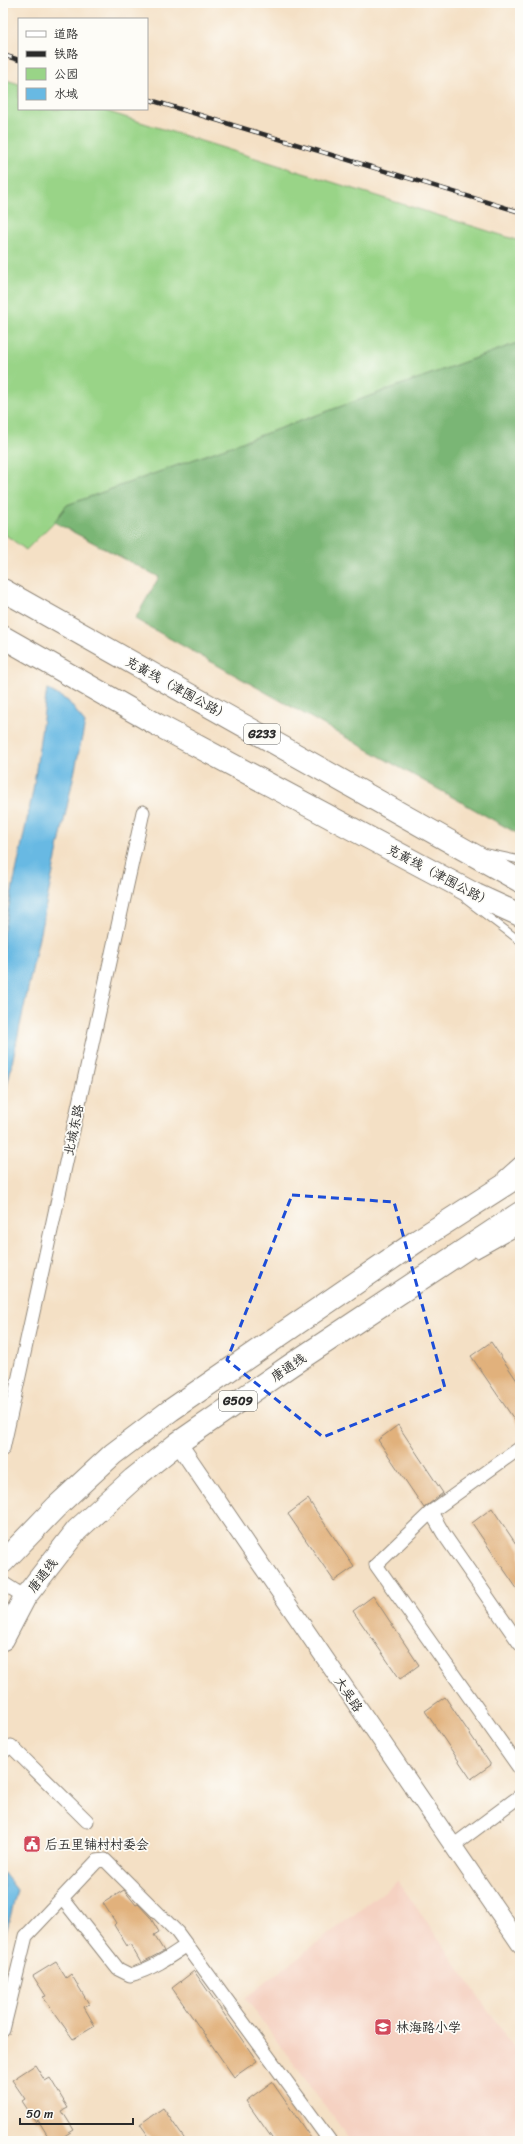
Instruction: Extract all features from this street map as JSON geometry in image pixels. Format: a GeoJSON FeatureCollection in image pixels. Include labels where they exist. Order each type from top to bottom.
{"type":"FeatureCollection","features":[{"type":"Feature","properties":{"kind":"highway","name":"克黄线（津围公路）"},"geometry":{"type":"LineString","coordinates":[[3,590],[466,849],[519,875]]}},
{"type":"Feature","properties":{"kind":"highway","name":"克黄线（津围公路）"},"geometry":{"type":"LineString","coordinates":[[3,637],[156,724],[476,896],[520,915]]}},
{"type":"Feature","properties":{"kind":"highway"},"geometry":{"type":"LineString","coordinates":[[476,896],[520,925]]}},
{"type":"Feature","properties":{"kind":"highway","name":"G509"},"geometry":{"type":"LineString","coordinates":[[3,1562],[57,1506],[113,1454],[171,1410],[417,1241],[520,1175]]}},
{"type":"Feature","properties":{"kind":"highway","name":"唐通线"},"geometry":{"type":"LineString","coordinates":[[3,1639],[25,1597],[77,1530],[133,1479],[178,1443],[291,1364],[441,1265],[520,1218]]}},
{"type":"Feature","properties":{"kind":"street","name":"北城东路"},"geometry":{"type":"LineString","coordinates":[[3,1449],[143,812]]}},
{"type":"Feature","properties":{"kind":"street","name":"大吴路"},"geometry":{"type":"LineString","coordinates":[[178,1443],[520,1944]]}},
{"type":"Feature","properties":{"kind":"street"},"geometry":{"type":"LineString","coordinates":[[520,1448],[431,1512],[376,1565],[520,1769]]}},
{"type":"Feature","properties":{"kind":"street"},"geometry":{"type":"LineString","coordinates":[[431,1512],[520,1644]]}},
{"type":"Feature","properties":{"kind":"street"},"geometry":{"type":"LineString","coordinates":[[3,1583],[25,1597]]}},
{"type":"Feature","properties":{"kind":"street"},"geometry":{"type":"LineString","coordinates":[[3,1752],[11,1746],[87,1821]]}},
{"type":"Feature","properties":{"kind":"street"},"geometry":{"type":"LineString","coordinates":[[453,1846],[520,1796]]}},
{"type":"Feature","properties":{"kind":"street"},"geometry":{"type":"LineString","coordinates":[[3,2030],[26,1936],[97,1861],[105,1860],[177,1932],[330,2141]]}},
{"type":"Feature","properties":{"kind":"street"},"geometry":{"type":"LineString","coordinates":[[62,1898],[118,1969],[130,1975],[144,1972],[186,1945]]}},
{"type":"Feature","properties":{"kind":"lane"},"geometry":{"type":"LineString","coordinates":[[425,868],[520,941]]}},
{"type":"Feature","properties":{"kind":"lane"},"geometry":{"type":"LineString","coordinates":[[495,1180],[520,1159]]}},
{"type":"Feature","properties":{"kind":"lane"},"geometry":{"type":"LineString","coordinates":[[417,1241],[442,1217],[461,1203]]}},
{"type":"Feature","properties":{"kind":"highlighted area"},"geometry":{"type":"Polygon","coordinates":[[[292,1195],[394,1202],[445,1388],[323,1437],[227,1360],[292,1195]]]}},
{"type":"Feature","properties":{"kind":"shaded area","name":"林海路小学"},"geometry":{"type":"Polygon","coordinates":[[[398,1881],[520,2056],[520,2141],[351,2141],[245,1998],[398,1881]]]}},
{"type":"Feature","properties":{"kind":"green space"},"geometry":{"type":"Polygon","coordinates":[[[3,79],[18,84],[18,110],[102,110],[520,241],[520,342],[67,505],[54,522],[26,550],[3,533],[3,79]]]}},
{"type":"Feature","properties":{"kind":"green space"},"geometry":{"type":"Polygon","coordinates":[[[520,342],[520,835],[135,619],[159,577],[54,522],[67,505],[520,342]]]}},
{"type":"Feature","properties":{"kind":"water"},"geometry":{"type":"Polygon","coordinates":[[[47,689],[68,701],[85,723],[3,1105],[3,934],[33,791],[47,689]]]}},
{"type":"Feature","properties":{"kind":"water"},"geometry":{"type":"Polygon","coordinates":[[[3,1872],[17,1890],[3,1945],[3,1872]]]}},
{"type":"Feature","properties":{"kind":"building"},"geometry":{"type":"Polygon","coordinates":[[[491,1342],[520,1385],[520,1428],[471,1356],[491,1342]]]}},
{"type":"Feature","properties":{"kind":"building"},"geometry":{"type":"Polygon","coordinates":[[[398,1425],[443,1493],[424,1508],[378,1440],[398,1425]]]}},
{"type":"Feature","properties":{"kind":"building"},"geometry":{"type":"Polygon","coordinates":[[[308,1499],[354,1567],[334,1581],[288,1514],[308,1499]]]}},
{"type":"Feature","properties":{"kind":"building"},"geometry":{"type":"Polygon","coordinates":[[[492,1508],[520,1550],[520,1593],[472,1523],[492,1508]]]}},
{"type":"Feature","properties":{"kind":"building"},"geometry":{"type":"Polygon","coordinates":[[[373,1596],[419,1665],[400,1679],[353,1611],[373,1596]]]}},
{"type":"Feature","properties":{"kind":"building"},"geometry":{"type":"Polygon","coordinates":[[[445,1697],[491,1765],[471,1779],[425,1711],[445,1697]]]}},
{"type":"Feature","properties":{"kind":"building"},"geometry":{"type":"Polygon","coordinates":[[[124,1890],[136,1905],[138,1904],[150,1917],[159,1932],[154,1935],[164,1951],[141,1963],[130,1944],[127,1946],[114,1925],[116,1923],[103,1903],[124,1890]]]}},
{"type":"Feature","properties":{"kind":"building"},"geometry":{"type":"Polygon","coordinates":[[[56,1962],[66,1978],[71,1974],[89,2004],[84,2007],[95,2026],[73,2039],[43,1997],[46,1996],[33,1976],[56,1962]]]}},
{"type":"Feature","properties":{"kind":"building"},"geometry":{"type":"Polygon","coordinates":[[[194,1971],[257,2061],[234,2077],[172,1988],[194,1971]]]}},
{"type":"Feature","properties":{"kind":"building"},"geometry":{"type":"Polygon","coordinates":[[[35,2065],[45,2081],[50,2078],[68,2108],[62,2111],[74,2130],[56,2141],[51,2141],[38,2120],[36,2122],[22,2101],[25,2099],[12,2080],[35,2065]]]}},
{"type":"Feature","properties":{"kind":"building"},"geometry":{"type":"Polygon","coordinates":[[[272,2082],[313,2141],[274,2141],[246,2101],[272,2082]]]}},
{"type":"Feature","properties":{"kind":"building"},"geometry":{"type":"Polygon","coordinates":[[[163,2108],[186,2141],[152,2141],[140,2124],[163,2108]]]}},
{"type":"Feature","properties":{"kind":"railway"},"geometry":{"type":"LineString","coordinates":[[3,55],[18,60]]}},
{"type":"Feature","properties":{"kind":"railway"},"geometry":{"type":"LineString","coordinates":[[148,99],[520,212]]}},
{"type":"Feature","properties":{"kind":"place","name":"后五里铺村村委会"},"geometry":{"type":"Point","coordinates":[32,1844]}},
{"type":"Feature","properties":{"kind":"place","name":"林海路小学"},"geometry":{"type":"Point","coordinates":[383,2027]}}]}
